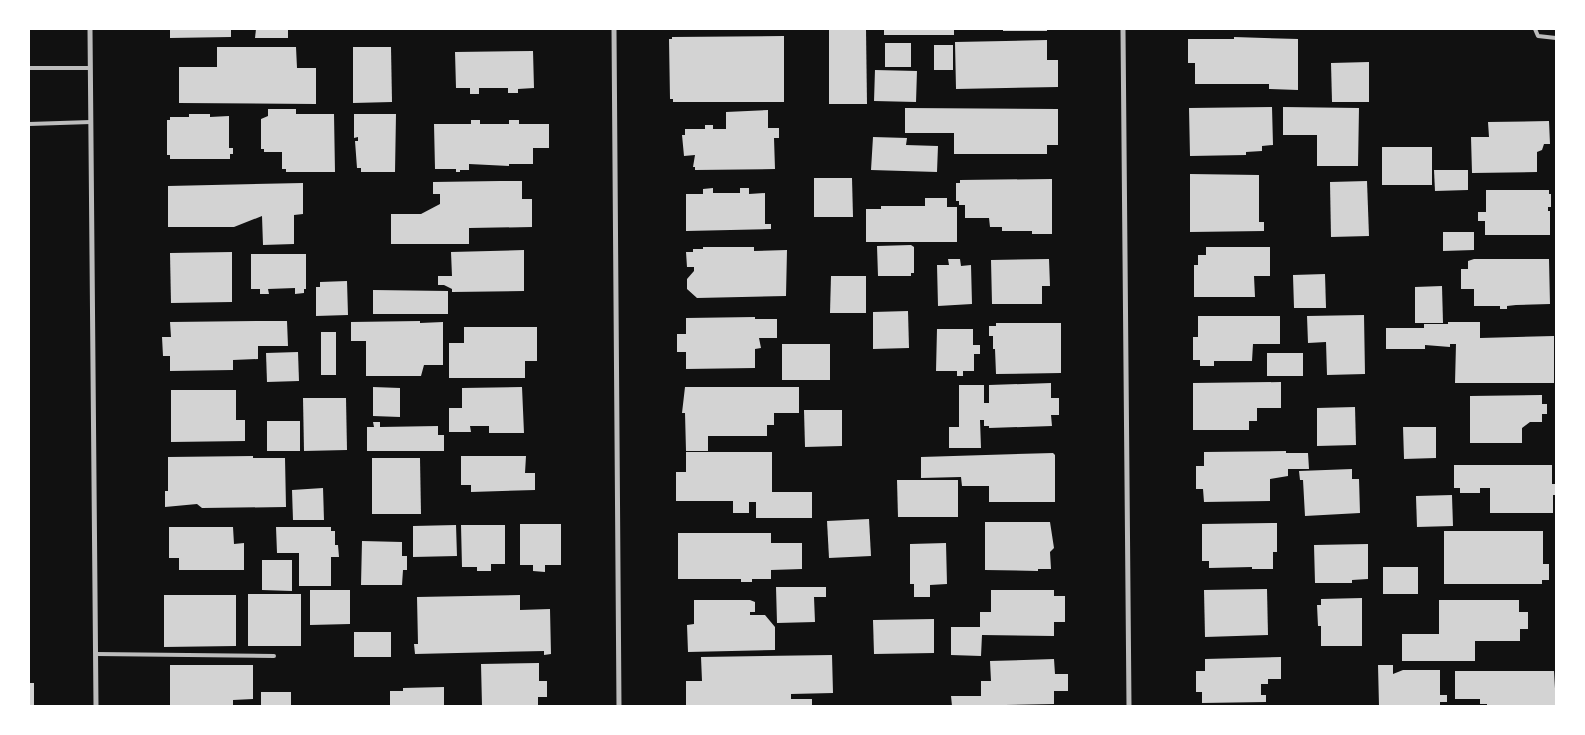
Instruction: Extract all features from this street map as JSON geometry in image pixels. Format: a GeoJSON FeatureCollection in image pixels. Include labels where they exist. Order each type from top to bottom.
{"type":"FeatureCollection","features":[{"type":"Feature","properties":{"kind":"street"},"geometry":{"type":"LineString","coordinates":[[90,29],[96,706]]}},
{"type":"Feature","properties":{"kind":"street"},"geometry":{"type":"LineString","coordinates":[[614,29],[619,706]]}},
{"type":"Feature","properties":{"kind":"street"},"geometry":{"type":"LineString","coordinates":[[1123,29],[1129,706]]}},
{"type":"Feature","properties":{"kind":"lane"},"geometry":{"type":"LineString","coordinates":[[1535,29],[1538,36],[1556,38]]}},
{"type":"Feature","properties":{"kind":"lane"},"geometry":{"type":"LineString","coordinates":[[29,68],[90,68]]}},
{"type":"Feature","properties":{"kind":"lane"},"geometry":{"type":"LineString","coordinates":[[29,124],[91,122]]}},
{"type":"Feature","properties":{"kind":"lane"},"geometry":{"type":"LineString","coordinates":[[96,654],[274,656]]}},
{"type":"Feature","properties":{"kind":"building"},"geometry":{"type":"Polygon","coordinates":[[[170,29],[231,29],[231,37],[170,38],[170,29]]]}},
{"type":"Feature","properties":{"kind":"building"},"geometry":{"type":"Polygon","coordinates":[[[256,29],[288,29],[288,38],[255,38],[256,29]]]}},
{"type":"Feature","properties":{"kind":"building"},"geometry":{"type":"Polygon","coordinates":[[[829,29],[866,29],[867,104],[829,104],[829,29]]]}},
{"type":"Feature","properties":{"kind":"building"},"geometry":{"type":"Polygon","coordinates":[[[884,29],[954,29],[954,35],[884,35],[884,29]]]}},
{"type":"Feature","properties":{"kind":"building"},"geometry":{"type":"Polygon","coordinates":[[[1003,29],[1047,29],[1047,31],[1003,31],[1003,29]]]}},
{"type":"Feature","properties":{"kind":"building"},"geometry":{"type":"Polygon","coordinates":[[[784,36],[784,102],[673,102],[673,99],[670,99],[669,39],[672,39],[672,37],[784,36]]]}},
{"type":"Feature","properties":{"kind":"building"},"geometry":{"type":"Polygon","coordinates":[[[1234,37],[1298,39],[1298,90],[1269,89],[1269,84],[1195,84],[1195,63],[1188,63],[1188,39],[1234,39],[1234,37]]]}},
{"type":"Feature","properties":{"kind":"building"},"geometry":{"type":"Polygon","coordinates":[[[1047,40],[1047,60],[1058,60],[1058,87],[956,89],[955,42],[1047,40]]]}},
{"type":"Feature","properties":{"kind":"building"},"geometry":{"type":"Polygon","coordinates":[[[885,43],[911,43],[911,67],[885,67],[885,43]]]}},
{"type":"Feature","properties":{"kind":"building"},"geometry":{"type":"Polygon","coordinates":[[[934,45],[953,45],[953,70],[934,70],[934,45]]]}},
{"type":"Feature","properties":{"kind":"building"},"geometry":{"type":"Polygon","coordinates":[[[217,47],[296,47],[297,68],[316,68],[316,104],[179,103],[179,67],[217,67],[217,47]]]}},
{"type":"Feature","properties":{"kind":"building"},"geometry":{"type":"Polygon","coordinates":[[[353,47],[391,47],[392,102],[353,103],[353,47]]]}},
{"type":"Feature","properties":{"kind":"building"},"geometry":{"type":"Polygon","coordinates":[[[533,51],[534,88],[518,89],[518,93],[508,93],[508,88],[479,88],[479,94],[470,94],[470,88],[456,88],[455,52],[533,51]]]}},
{"type":"Feature","properties":{"kind":"building"},"geometry":{"type":"Polygon","coordinates":[[[1369,62],[1369,102],[1332,102],[1331,63],[1369,62]]]}},
{"type":"Feature","properties":{"kind":"building"},"geometry":{"type":"Polygon","coordinates":[[[875,70],[917,71],[916,102],[874,101],[875,70]]]}},
{"type":"Feature","properties":{"kind":"building"},"geometry":{"type":"Polygon","coordinates":[[[1272,107],[1273,145],[1262,146],[1262,151],[1246,152],[1246,155],[1190,156],[1189,108],[1272,107]]]}},
{"type":"Feature","properties":{"kind":"building"},"geometry":{"type":"Polygon","coordinates":[[[1283,107],[1359,108],[1358,166],[1317,166],[1317,135],[1283,135],[1283,107]]]}},
{"type":"Feature","properties":{"kind":"building"},"geometry":{"type":"Polygon","coordinates":[[[905,108],[1058,109],[1058,145],[1047,145],[1047,154],[954,154],[954,133],[905,133],[905,108]]]}},
{"type":"Feature","properties":{"kind":"building"},"geometry":{"type":"Polygon","coordinates":[[[268,109],[296,109],[296,114],[334,114],[335,172],[286,172],[286,169],[282,169],[282,152],[264,152],[264,149],[261,149],[261,119],[268,116],[268,109]]]}},
{"type":"Feature","properties":{"kind":"building"},"geometry":{"type":"Polygon","coordinates":[[[768,110],[768,128],[779,128],[779,138],[774,138],[775,169],[695,170],[695,167],[693,167],[695,155],[684,156],[682,135],[685,135],[685,129],[705,129],[705,125],[713,125],[713,129],[726,129],[726,112],[768,110]]]}},
{"type":"Feature","properties":{"kind":"building"},"geometry":{"type":"Polygon","coordinates":[[[189,114],[210,114],[210,117],[229,116],[229,148],[233,148],[233,154],[230,154],[230,159],[170,159],[170,155],[167,155],[167,120],[170,120],[170,117],[189,117],[189,114]]]}},
{"type":"Feature","properties":{"kind":"building"},"geometry":{"type":"Polygon","coordinates":[[[354,114],[396,114],[395,172],[361,172],[361,168],[357,168],[355,141],[358,141],[358,137],[354,138],[354,114]]]}},
{"type":"Feature","properties":{"kind":"building"},"geometry":{"type":"Polygon","coordinates":[[[471,120],[480,120],[480,124],[509,124],[509,120],[519,120],[519,124],[549,124],[549,148],[533,148],[533,164],[509,164],[509,166],[469,164],[469,170],[460,170],[460,172],[456,172],[456,169],[435,169],[434,124],[471,124],[471,120]]]}},
{"type":"Feature","properties":{"kind":"building"},"geometry":{"type":"Polygon","coordinates":[[[1549,121],[1550,144],[1544,144],[1542,150],[1537,152],[1537,172],[1472,173],[1471,137],[1489,137],[1488,122],[1549,121]]]}},
{"type":"Feature","properties":{"kind":"building"},"geometry":{"type":"Polygon","coordinates":[[[873,137],[907,138],[906,145],[938,146],[937,172],[871,170],[873,137]]]}},
{"type":"Feature","properties":{"kind":"building"},"geometry":{"type":"Polygon","coordinates":[[[1382,147],[1432,147],[1432,185],[1382,185],[1382,147]]]}},
{"type":"Feature","properties":{"kind":"building"},"geometry":{"type":"Polygon","coordinates":[[[1434,170],[1468,170],[1468,190],[1435,191],[1434,170]]]}},
{"type":"Feature","properties":{"kind":"building"},"geometry":{"type":"Polygon","coordinates":[[[1190,174],[1259,175],[1259,222],[1264,222],[1264,231],[1190,232],[1190,174]]]}},
{"type":"Feature","properties":{"kind":"building"},"geometry":{"type":"Polygon","coordinates":[[[814,178],[852,178],[853,217],[814,217],[814,178]]]}},
{"type":"Feature","properties":{"kind":"building"},"geometry":{"type":"Polygon","coordinates":[[[1052,179],[1052,234],[1032,234],[1032,231],[1002,231],[1002,227],[990,227],[989,218],[965,218],[965,205],[959,205],[959,201],[956,201],[956,183],[960,183],[960,180],[1052,179]]]}},
{"type":"Feature","properties":{"kind":"building"},"geometry":{"type":"Polygon","coordinates":[[[522,181],[522,199],[532,199],[532,227],[469,228],[469,244],[391,244],[391,214],[421,214],[440,204],[440,194],[433,194],[433,182],[522,181]]]}},
{"type":"Feature","properties":{"kind":"building"},"geometry":{"type":"Polygon","coordinates":[[[1367,181],[1369,236],[1331,237],[1330,182],[1367,181]]]}},
{"type":"Feature","properties":{"kind":"building"},"geometry":{"type":"Polygon","coordinates":[[[303,183],[303,214],[294,215],[294,244],[263,245],[262,216],[234,227],[168,227],[168,186],[303,183]]]}},
{"type":"Feature","properties":{"kind":"building"},"geometry":{"type":"Polygon","coordinates":[[[713,188],[713,193],[740,193],[740,188],[749,188],[749,194],[765,193],[765,224],[771,224],[771,229],[686,231],[686,194],[703,194],[703,189],[713,188]]]}},
{"type":"Feature","properties":{"kind":"building"},"geometry":{"type":"Polygon","coordinates":[[[1486,190],[1549,190],[1549,194],[1551,194],[1551,207],[1548,207],[1548,211],[1550,211],[1550,235],[1485,235],[1485,221],[1478,221],[1478,212],[1486,212],[1486,190]]]}},
{"type":"Feature","properties":{"kind":"building"},"geometry":{"type":"Polygon","coordinates":[[[925,198],[947,198],[947,207],[957,207],[957,242],[866,242],[866,209],[881,209],[881,206],[925,206],[925,198]]]}},
{"type":"Feature","properties":{"kind":"building"},"geometry":{"type":"Polygon","coordinates":[[[1443,232],[1474,232],[1474,250],[1443,251],[1443,232]]]}},
{"type":"Feature","properties":{"kind":"building"},"geometry":{"type":"Polygon","coordinates":[[[911,245],[914,247],[914,273],[911,273],[911,276],[878,276],[877,246],[911,245]]]}},
{"type":"Feature","properties":{"kind":"building"},"geometry":{"type":"Polygon","coordinates":[[[703,247],[754,247],[754,251],[787,250],[786,296],[697,298],[687,289],[687,279],[694,271],[694,267],[687,267],[686,252],[693,252],[693,249],[703,249],[703,247]]]}},
{"type":"Feature","properties":{"kind":"building"},"geometry":{"type":"Polygon","coordinates":[[[1206,247],[1270,247],[1270,276],[1254,276],[1255,297],[1194,297],[1194,265],[1198,265],[1198,255],[1206,255],[1206,247]]]}},
{"type":"Feature","properties":{"kind":"building"},"geometry":{"type":"Polygon","coordinates":[[[524,250],[524,291],[452,292],[452,289],[444,285],[438,285],[438,276],[452,276],[451,252],[524,250]]]}},
{"type":"Feature","properties":{"kind":"building"},"geometry":{"type":"Polygon","coordinates":[[[232,252],[232,302],[171,303],[170,253],[232,252]]]}},
{"type":"Feature","properties":{"kind":"building"},"geometry":{"type":"Polygon","coordinates":[[[251,254],[306,254],[306,289],[304,289],[304,293],[295,294],[295,288],[268,289],[269,294],[260,294],[260,289],[251,289],[251,254]]]}},
{"type":"Feature","properties":{"kind":"building"},"geometry":{"type":"Polygon","coordinates":[[[948,259],[960,259],[961,266],[971,265],[972,304],[938,306],[937,265],[949,265],[948,259]]]}},
{"type":"Feature","properties":{"kind":"building"},"geometry":{"type":"Polygon","coordinates":[[[1049,259],[1050,286],[1042,286],[1042,304],[992,304],[991,260],[1049,259]]]}},
{"type":"Feature","properties":{"kind":"building"},"geometry":{"type":"Polygon","coordinates":[[[1474,259],[1549,259],[1550,304],[1507,306],[1507,309],[1500,309],[1500,306],[1474,306],[1474,289],[1461,289],[1461,269],[1468,269],[1468,261],[1474,259]]]}},
{"type":"Feature","properties":{"kind":"building"},"geometry":{"type":"Polygon","coordinates":[[[1325,274],[1326,308],[1294,308],[1293,275],[1325,274]]]}},
{"type":"Feature","properties":{"kind":"building"},"geometry":{"type":"Polygon","coordinates":[[[831,276],[866,276],[866,313],[830,313],[831,276]]]}},
{"type":"Feature","properties":{"kind":"building"},"geometry":{"type":"Polygon","coordinates":[[[347,281],[348,315],[316,316],[316,287],[320,287],[320,282],[347,281]]]}},
{"type":"Feature","properties":{"kind":"building"},"geometry":{"type":"Polygon","coordinates":[[[1442,286],[1443,323],[1415,323],[1415,287],[1442,286]]]}},
{"type":"Feature","properties":{"kind":"building"},"geometry":{"type":"Polygon","coordinates":[[[373,290],[448,291],[448,314],[373,314],[373,290]]]}},
{"type":"Feature","properties":{"kind":"building"},"geometry":{"type":"Polygon","coordinates":[[[908,311],[909,348],[873,349],[873,312],[908,311]]]}},
{"type":"Feature","properties":{"kind":"building"},"geometry":{"type":"Polygon","coordinates":[[[1364,315],[1365,374],[1327,375],[1326,342],[1308,343],[1307,316],[1364,315]]]}},
{"type":"Feature","properties":{"kind":"building"},"geometry":{"type":"Polygon","coordinates":[[[1198,316],[1280,316],[1280,344],[1253,344],[1252,361],[1214,361],[1214,366],[1200,366],[1200,360],[1193,360],[1193,337],[1198,337],[1198,316]]]}},
{"type":"Feature","properties":{"kind":"building"},"geometry":{"type":"Polygon","coordinates":[[[755,317],[755,319],[777,319],[777,338],[759,338],[761,348],[755,349],[755,368],[686,369],[686,352],[677,352],[677,334],[686,334],[686,318],[755,317]]]}},
{"type":"Feature","properties":{"kind":"building"},"geometry":{"type":"Polygon","coordinates":[[[287,321],[288,346],[258,346],[258,359],[233,360],[233,370],[170,371],[170,356],[163,356],[162,337],[171,337],[170,322],[287,321]]]}},
{"type":"Feature","properties":{"kind":"building"},"geometry":{"type":"Polygon","coordinates":[[[420,321],[420,323],[443,322],[443,365],[424,365],[421,376],[366,376],[366,341],[351,341],[351,322],[420,321]]]}},
{"type":"Feature","properties":{"kind":"building"},"geometry":{"type":"Polygon","coordinates":[[[1448,322],[1480,322],[1480,338],[1554,336],[1554,383],[1455,383],[1456,344],[1450,344],[1450,347],[1425,345],[1425,349],[1386,349],[1386,328],[1424,328],[1424,324],[1448,324],[1448,322]]]}},
{"type":"Feature","properties":{"kind":"building"},"geometry":{"type":"Polygon","coordinates":[[[996,323],[1061,323],[1061,373],[996,374],[995,349],[993,349],[993,336],[989,336],[989,326],[996,326],[996,323]]]}},
{"type":"Feature","properties":{"kind":"building"},"geometry":{"type":"Polygon","coordinates":[[[464,327],[537,327],[537,361],[525,361],[525,378],[449,378],[449,343],[464,343],[464,327]]]}},
{"type":"Feature","properties":{"kind":"building"},"geometry":{"type":"Polygon","coordinates":[[[937,329],[973,329],[973,345],[980,345],[980,354],[974,354],[974,371],[963,371],[963,376],[957,376],[957,371],[936,371],[937,329]]]}},
{"type":"Feature","properties":{"kind":"building"},"geometry":{"type":"Polygon","coordinates":[[[321,332],[336,332],[336,375],[321,375],[321,332]]]}},
{"type":"Feature","properties":{"kind":"building"},"geometry":{"type":"Polygon","coordinates":[[[782,344],[830,344],[830,380],[782,380],[782,344]]]}},
{"type":"Feature","properties":{"kind":"building"},"geometry":{"type":"Polygon","coordinates":[[[298,352],[299,381],[267,382],[266,353],[298,352]]]}},
{"type":"Feature","properties":{"kind":"building"},"geometry":{"type":"Polygon","coordinates":[[[1267,353],[1303,353],[1303,376],[1267,376],[1267,353]]]}},
{"type":"Feature","properties":{"kind":"building"},"geometry":{"type":"Polygon","coordinates":[[[1281,382],[1281,408],[1257,408],[1257,421],[1249,421],[1249,430],[1193,430],[1193,383],[1281,382]]]}},
{"type":"Feature","properties":{"kind":"building"},"geometry":{"type":"Polygon","coordinates":[[[1051,383],[1051,398],[1059,398],[1059,415],[1051,415],[1052,426],[989,428],[989,426],[984,426],[984,420],[980,420],[981,448],[949,448],[949,427],[959,427],[959,385],[984,385],[984,403],[989,403],[989,385],[1051,383]]]}},
{"type":"Feature","properties":{"kind":"building"},"geometry":{"type":"Polygon","coordinates":[[[373,387],[400,388],[400,417],[373,416],[373,387]]]}},
{"type":"Feature","properties":{"kind":"building"},"geometry":{"type":"Polygon","coordinates":[[[522,387],[524,433],[489,433],[489,426],[470,426],[471,432],[449,432],[449,408],[462,408],[462,388],[522,387]]]}},
{"type":"Feature","properties":{"kind":"building"},"geometry":{"type":"Polygon","coordinates":[[[685,387],[799,387],[799,413],[774,413],[774,425],[767,425],[767,436],[708,436],[708,451],[686,451],[685,413],[682,413],[685,387]]]}},
{"type":"Feature","properties":{"kind":"building"},"geometry":{"type":"Polygon","coordinates":[[[171,390],[236,390],[236,420],[245,420],[245,441],[171,442],[171,390]]]}},
{"type":"Feature","properties":{"kind":"building"},"geometry":{"type":"Polygon","coordinates":[[[1542,395],[1542,404],[1547,404],[1547,414],[1542,414],[1542,422],[1530,422],[1522,428],[1522,443],[1470,443],[1470,396],[1542,395]]]}},
{"type":"Feature","properties":{"kind":"building"},"geometry":{"type":"Polygon","coordinates":[[[303,398],[346,398],[347,450],[304,451],[303,398]]]}},
{"type":"Feature","properties":{"kind":"building"},"geometry":{"type":"Polygon","coordinates":[[[1355,407],[1356,445],[1317,446],[1317,408],[1355,407]]]}},
{"type":"Feature","properties":{"kind":"building"},"geometry":{"type":"Polygon","coordinates":[[[804,410],[842,410],[842,446],[805,447],[804,410]]]}},
{"type":"Feature","properties":{"kind":"building"},"geometry":{"type":"Polygon","coordinates":[[[267,421],[300,421],[300,451],[267,451],[267,421]]]}},
{"type":"Feature","properties":{"kind":"building"},"geometry":{"type":"Polygon","coordinates":[[[373,422],[380,422],[380,427],[438,426],[438,435],[444,435],[444,451],[367,451],[367,427],[374,427],[373,422]]]}},
{"type":"Feature","properties":{"kind":"building"},"geometry":{"type":"Polygon","coordinates":[[[1403,427],[1436,427],[1436,458],[1404,459],[1403,427]]]}},
{"type":"Feature","properties":{"kind":"building"},"geometry":{"type":"Polygon","coordinates":[[[1286,451],[1286,453],[1308,453],[1309,469],[1288,469],[1288,476],[1270,479],[1270,501],[1204,502],[1203,489],[1196,489],[1196,466],[1204,466],[1204,452],[1286,451]]]}},
{"type":"Feature","properties":{"kind":"building"},"geometry":{"type":"Polygon","coordinates":[[[686,452],[772,452],[772,492],[812,492],[812,518],[756,518],[756,502],[749,502],[749,513],[733,513],[733,501],[676,501],[676,472],[686,472],[686,452]]]}},
{"type":"Feature","properties":{"kind":"building"},"geometry":{"type":"Polygon","coordinates":[[[1053,453],[1055,455],[1055,502],[989,502],[989,486],[962,486],[961,477],[921,478],[921,457],[1053,453]]]}},
{"type":"Feature","properties":{"kind":"building"},"geometry":{"type":"Polygon","coordinates":[[[253,456],[253,458],[285,458],[286,507],[202,508],[197,504],[165,507],[165,491],[168,491],[168,457],[253,456]]]}},
{"type":"Feature","properties":{"kind":"building"},"geometry":{"type":"Polygon","coordinates":[[[461,456],[526,456],[525,473],[535,473],[535,490],[471,492],[471,485],[461,485],[461,456]]]}},
{"type":"Feature","properties":{"kind":"building"},"geometry":{"type":"Polygon","coordinates":[[[372,458],[420,458],[421,514],[372,514],[372,458]]]}},
{"type":"Feature","properties":{"kind":"building"},"geometry":{"type":"Polygon","coordinates":[[[1454,465],[1552,465],[1552,484],[1556,484],[1556,495],[1553,495],[1553,513],[1490,513],[1490,488],[1480,488],[1480,493],[1460,493],[1460,488],[1454,488],[1454,465]]]}},
{"type":"Feature","properties":{"kind":"building"},"geometry":{"type":"Polygon","coordinates":[[[1352,469],[1352,479],[1359,479],[1360,513],[1305,516],[1303,480],[1300,480],[1299,471],[1352,469]]]}},
{"type":"Feature","properties":{"kind":"building"},"geometry":{"type":"Polygon","coordinates":[[[897,480],[958,480],[958,517],[898,517],[897,480]]]}},
{"type":"Feature","properties":{"kind":"building"},"geometry":{"type":"Polygon","coordinates":[[[323,488],[324,520],[293,520],[292,490],[323,488]]]}},
{"type":"Feature","properties":{"kind":"building"},"geometry":{"type":"Polygon","coordinates":[[[1452,495],[1453,526],[1417,527],[1416,496],[1452,495]]]}},
{"type":"Feature","properties":{"kind":"building"},"geometry":{"type":"Polygon","coordinates":[[[869,519],[871,556],[829,558],[827,521],[869,519]]]}},
{"type":"Feature","properties":{"kind":"building"},"geometry":{"type":"Polygon","coordinates":[[[985,522],[1050,522],[1054,548],[1050,552],[1051,569],[1038,569],[1038,571],[985,570],[985,522]]]}},
{"type":"Feature","properties":{"kind":"building"},"geometry":{"type":"Polygon","coordinates":[[[1277,523],[1277,552],[1273,552],[1273,569],[1252,569],[1252,567],[1209,568],[1209,561],[1202,561],[1202,524],[1277,523]]]}},
{"type":"Feature","properties":{"kind":"building"},"geometry":{"type":"Polygon","coordinates":[[[520,524],[561,524],[561,565],[545,565],[545,572],[533,571],[533,565],[520,565],[520,524]]]}},
{"type":"Feature","properties":{"kind":"building"},"geometry":{"type":"Polygon","coordinates":[[[456,525],[457,556],[413,557],[413,526],[456,525]]]}},
{"type":"Feature","properties":{"kind":"building"},"geometry":{"type":"Polygon","coordinates":[[[461,525],[505,525],[505,564],[491,564],[491,571],[477,571],[477,567],[462,567],[461,525]]]}},
{"type":"Feature","properties":{"kind":"building"},"geometry":{"type":"Polygon","coordinates":[[[169,527],[233,527],[234,544],[244,543],[244,570],[179,570],[179,558],[169,558],[169,527]]]}},
{"type":"Feature","properties":{"kind":"building"},"geometry":{"type":"Polygon","coordinates":[[[276,527],[331,527],[331,531],[335,531],[335,545],[338,545],[339,557],[331,557],[331,586],[299,586],[299,553],[277,553],[276,527]]]}},
{"type":"Feature","properties":{"kind":"building"},"geometry":{"type":"Polygon","coordinates":[[[1444,531],[1543,531],[1543,564],[1549,564],[1549,580],[1542,580],[1542,584],[1444,584],[1444,531]]]}},
{"type":"Feature","properties":{"kind":"building"},"geometry":{"type":"Polygon","coordinates":[[[678,533],[771,533],[771,543],[802,543],[802,569],[771,570],[771,579],[752,579],[752,582],[741,582],[741,579],[678,579],[678,533]]]}},
{"type":"Feature","properties":{"kind":"building"},"geometry":{"type":"Polygon","coordinates":[[[362,541],[402,542],[402,556],[407,556],[407,570],[403,570],[402,585],[361,585],[362,541]]]}},
{"type":"Feature","properties":{"kind":"building"},"geometry":{"type":"Polygon","coordinates":[[[946,543],[947,584],[930,585],[930,597],[914,597],[914,584],[910,584],[910,544],[946,543]]]}},
{"type":"Feature","properties":{"kind":"building"},"geometry":{"type":"Polygon","coordinates":[[[1368,544],[1368,579],[1352,580],[1352,583],[1315,583],[1314,545],[1368,544]]]}},
{"type":"Feature","properties":{"kind":"building"},"geometry":{"type":"Polygon","coordinates":[[[262,560],[292,560],[292,591],[262,590],[262,560]]]}},
{"type":"Feature","properties":{"kind":"building"},"geometry":{"type":"Polygon","coordinates":[[[1383,567],[1418,567],[1418,594],[1383,594],[1383,567]]]}},
{"type":"Feature","properties":{"kind":"building"},"geometry":{"type":"Polygon","coordinates":[[[776,587],[826,587],[826,597],[814,597],[815,622],[777,623],[776,587]]]}},
{"type":"Feature","properties":{"kind":"building"},"geometry":{"type":"Polygon","coordinates":[[[1267,589],[1268,635],[1205,637],[1204,590],[1267,589]]]}},
{"type":"Feature","properties":{"kind":"building"},"geometry":{"type":"Polygon","coordinates":[[[310,590],[350,590],[350,624],[310,625],[310,590]]]}},
{"type":"Feature","properties":{"kind":"building"},"geometry":{"type":"Polygon","coordinates":[[[991,590],[1054,590],[1054,596],[1065,596],[1065,622],[1054,622],[1054,636],[982,635],[981,656],[951,655],[951,627],[980,627],[980,612],[991,612],[991,590]]]}},
{"type":"Feature","properties":{"kind":"building"},"geometry":{"type":"Polygon","coordinates":[[[248,594],[301,594],[301,646],[248,646],[248,594]]]}},
{"type":"Feature","properties":{"kind":"building"},"geometry":{"type":"Polygon","coordinates":[[[164,595],[236,595],[236,646],[164,647],[164,595]]]}},
{"type":"Feature","properties":{"kind":"building"},"geometry":{"type":"Polygon","coordinates":[[[520,595],[520,610],[550,609],[551,654],[544,655],[544,651],[415,654],[414,644],[418,644],[417,597],[520,595]]]}},
{"type":"Feature","properties":{"kind":"building"},"geometry":{"type":"Polygon","coordinates":[[[1362,598],[1362,646],[1321,646],[1321,626],[1318,626],[1317,605],[1321,605],[1321,599],[1362,598]]]}},
{"type":"Feature","properties":{"kind":"building"},"geometry":{"type":"Polygon","coordinates":[[[694,600],[750,600],[755,602],[755,612],[750,612],[750,615],[765,615],[775,627],[775,650],[688,652],[687,625],[694,624],[694,600]]]}},
{"type":"Feature","properties":{"kind":"building"},"geometry":{"type":"Polygon","coordinates":[[[1439,600],[1519,600],[1519,612],[1528,612],[1528,629],[1520,629],[1520,641],[1475,641],[1475,661],[1402,661],[1402,634],[1439,634],[1439,600]]]}},
{"type":"Feature","properties":{"kind":"building"},"geometry":{"type":"Polygon","coordinates":[[[934,619],[934,653],[874,654],[873,620],[934,619]]]}},
{"type":"Feature","properties":{"kind":"building"},"geometry":{"type":"Polygon","coordinates":[[[354,632],[391,632],[391,657],[354,657],[354,632]]]}},
{"type":"Feature","properties":{"kind":"building"},"geometry":{"type":"Polygon","coordinates":[[[832,655],[833,693],[791,694],[791,699],[812,699],[812,706],[686,706],[686,681],[702,681],[701,657],[832,655]]]}},
{"type":"Feature","properties":{"kind":"building"},"geometry":{"type":"Polygon","coordinates":[[[1281,657],[1281,679],[1268,679],[1268,684],[1261,684],[1261,695],[1266,695],[1266,702],[1202,703],[1202,692],[1196,692],[1196,671],[1205,671],[1205,659],[1281,657]]]}},
{"type":"Feature","properties":{"kind":"building"},"geometry":{"type":"Polygon","coordinates":[[[1054,659],[1055,674],[1068,674],[1068,691],[1054,691],[1054,704],[952,706],[951,696],[981,696],[981,681],[991,681],[990,661],[1054,659]]]}},
{"type":"Feature","properties":{"kind":"building"},"geometry":{"type":"Polygon","coordinates":[[[539,663],[539,681],[547,681],[547,697],[538,697],[538,706],[482,706],[481,664],[539,663]]]}},
{"type":"Feature","properties":{"kind":"building"},"geometry":{"type":"Polygon","coordinates":[[[170,665],[253,665],[253,699],[233,700],[233,706],[170,706],[170,665]]]}},
{"type":"Feature","properties":{"kind":"building"},"geometry":{"type":"Polygon","coordinates":[[[1378,665],[1393,665],[1393,674],[1403,670],[1440,670],[1440,695],[1447,695],[1447,702],[1440,702],[1440,706],[1379,706],[1378,665]]]}},
{"type":"Feature","properties":{"kind":"building"},"geometry":{"type":"Polygon","coordinates":[[[1455,671],[1554,671],[1556,706],[1487,706],[1487,704],[1480,704],[1480,699],[1455,699],[1455,671]]]}},
{"type":"Feature","properties":{"kind":"building"},"geometry":{"type":"Polygon","coordinates":[[[29,683],[34,683],[34,706],[29,706],[29,683]]]}},
{"type":"Feature","properties":{"kind":"building"},"geometry":{"type":"Polygon","coordinates":[[[444,687],[444,706],[390,706],[390,691],[403,691],[403,688],[444,687]]]}},
{"type":"Feature","properties":{"kind":"building"},"geometry":{"type":"Polygon","coordinates":[[[261,692],[291,692],[291,706],[261,706],[261,692]]]}}]}
